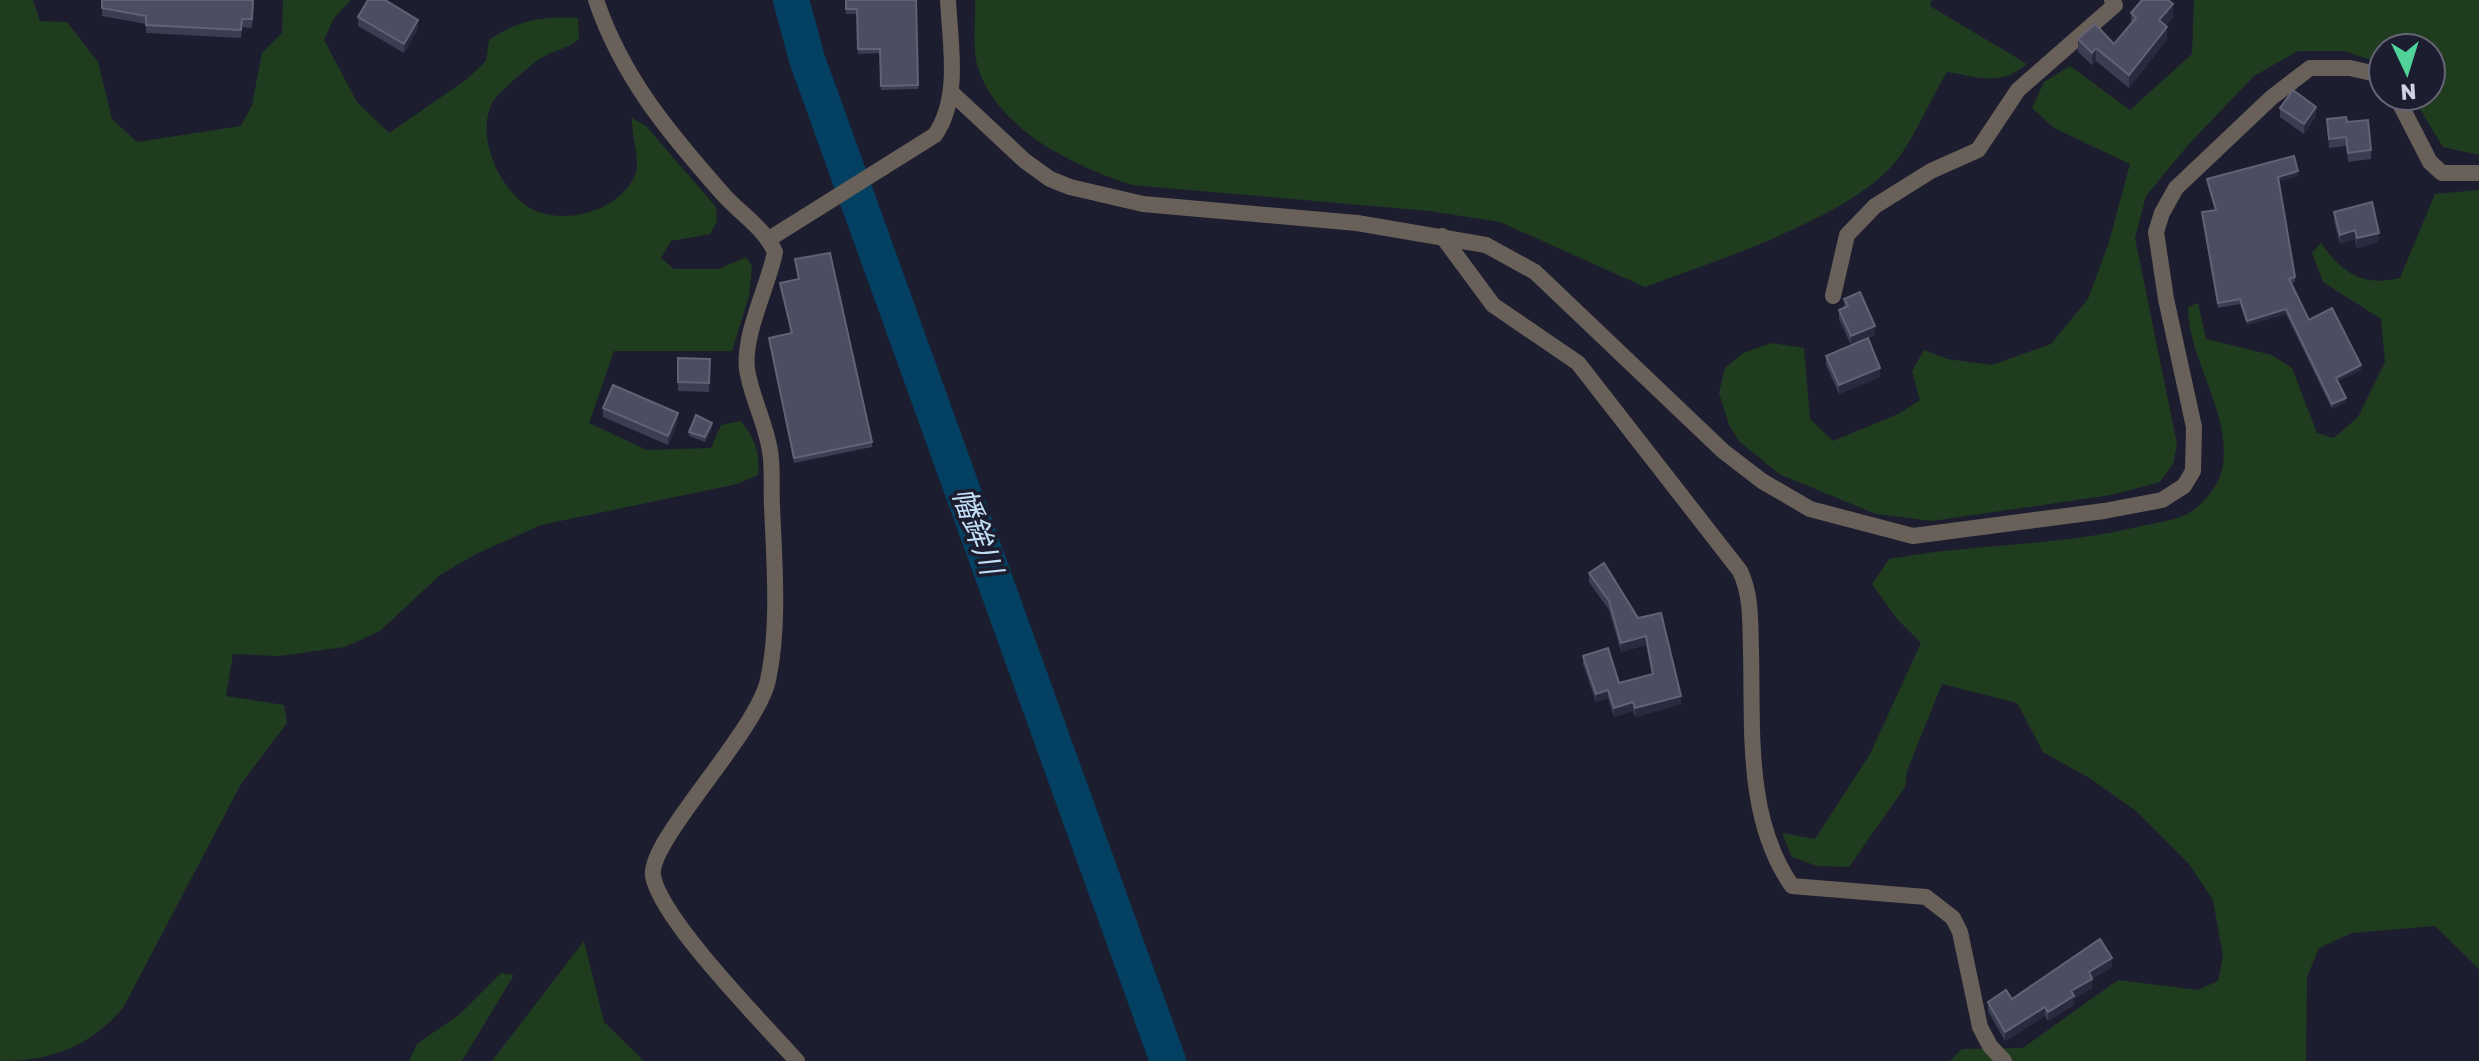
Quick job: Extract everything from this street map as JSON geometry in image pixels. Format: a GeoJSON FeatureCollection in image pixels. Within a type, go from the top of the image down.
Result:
{"type":"FeatureCollection","features":[{"type":"Feature","properties":{"kind":"street"},"geometry":{"type":"LineString","coordinates":[[596,0],[618,55],[637,91],[667,132],[728,201],[769,239],[775,252],[749,347],[747,369],[771,454],[773,614],[768,681],[751,722],[691,803],[659,853],[652,872],[659,894],[682,930],[797,1061]]}},
{"type":"Feature","properties":{"kind":"street"},"geometry":{"type":"LineString","coordinates":[[769,239],[881,172],[935,135],[944,123],[951,92],[948,0]]}},
{"type":"Feature","properties":{"kind":"street"},"geometry":{"type":"LineString","coordinates":[[1833,296],[1847,235],[1875,206],[1931,171],[1978,150],[2018,90],[2115,5],[2112,0]]}},
{"type":"Feature","properties":{"kind":"street"},"geometry":{"type":"LineString","coordinates":[[951,92],[1025,161],[1050,179],[1070,187],[1143,204],[1357,223],[1486,245],[1535,272],[1723,451],[1762,481],[1810,509],[1913,536],[2104,511],[2162,500],[2184,486],[2193,471],[2194,427],[2166,299],[2156,232],[2162,213],[2176,188],[2271,98],[2310,68],[2350,68],[2367,72]]}},
{"type":"Feature","properties":{"kind":"street"},"geometry":{"type":"LineString","coordinates":[[2404,112],[2430,162],[2442,173],[2479,173]]}},
{"type":"Feature","properties":{"kind":"street"},"geometry":{"type":"LineString","coordinates":[[1442,236],[1493,305],[1578,363],[1740,571],[1749,602],[1751,726],[1758,795],[1769,845],[1783,873],[1792,886],[1926,897],[1945,909],[1960,932],[1980,1027],[1990,1046],[2004,1061]]}},
{"type":"Feature","properties":{"kind":"green space"},"geometry":{"type":"Polygon","coordinates":[[[0,0],[33,0],[40,21],[67,22],[98,62],[112,119],[137,142],[241,126],[252,105],[262,53],[282,33],[283,0],[351,0],[334,18],[324,40],[357,102],[389,133],[466,80],[486,61],[489,40],[500,33],[531,21],[578,18],[579,39],[536,61],[492,103],[488,117],[489,147],[510,190],[532,209],[546,214],[577,215],[607,205],[629,185],[636,172],[632,118],[646,126],[716,207],[717,221],[710,234],[671,241],[661,258],[674,269],[719,269],[746,257],[752,266],[749,296],[732,351],[614,351],[589,423],[647,450],[711,448],[721,425],[741,421],[756,446],[758,475],[737,484],[541,525],[476,554],[440,575],[380,631],[345,647],[279,656],[233,654],[226,696],[284,705],[287,723],[241,784],[123,1008],[97,1033],[68,1049],[36,1058],[0,1061],[0,0]]]}},
{"type":"Feature","properties":{"kind":"green space"},"geometry":{"type":"Polygon","coordinates":[[[975,0],[1932,0],[1930,6],[2027,64],[1998,78],[1947,72],[1899,157],[1869,187],[1841,205],[1775,238],[1645,287],[1500,222],[1429,211],[1132,185],[1087,168],[1021,128],[988,90],[976,60],[975,0]]]}},
{"type":"Feature","properties":{"kind":"green space"},"geometry":{"type":"Polygon","coordinates":[[[2194,0],[2479,0],[2479,155],[2443,147],[2422,112],[2447,112],[2447,32],[2367,32],[2367,59],[2344,51],[2298,51],[2254,76],[2188,145],[2146,196],[2135,238],[2177,444],[2173,464],[2160,482],[2111,495],[1932,521],[1876,514],[1779,474],[1739,441],[1729,425],[1719,393],[1725,368],[1743,353],[1772,343],[1804,348],[1810,419],[1833,441],[1898,414],[1920,400],[1912,371],[1924,350],[1947,359],[1992,365],[2051,344],[2088,299],[2109,242],[2130,164],[2054,128],[2032,108],[2044,82],[2070,66],[2130,110],[2192,54],[2194,0]]]}},
{"type":"Feature","properties":{"kind":"green space"},"geometry":{"type":"Polygon","coordinates":[[[2479,190],[2479,969],[2435,926],[2352,933],[2319,948],[2307,977],[2306,1061],[1950,1061],[1962,1049],[2023,1048],[2118,980],[2198,990],[2218,981],[2223,956],[2213,900],[2189,864],[2136,811],[2091,779],[2043,752],[2017,703],[1942,684],[1907,771],[1905,787],[1849,867],[1817,866],[1792,857],[1782,833],[1815,839],[1870,754],[1921,643],[1897,619],[1872,584],[1889,559],[2110,533],[2173,519],[2196,508],[2218,481],[2224,444],[2221,424],[2190,328],[2188,307],[2198,303],[2206,339],[2272,355],[2292,368],[2317,433],[2334,438],[2358,417],[2385,362],[2381,319],[2323,282],[2312,253],[2321,243],[2345,270],[2354,275],[2375,281],[2400,278],[2435,194],[2479,190]]]}},
{"type":"Feature","properties":{"kind":"green space"},"geometry":{"type":"Polygon","coordinates":[[[584,941],[604,1022],[644,1061],[492,1061],[584,941]]]}},
{"type":"Feature","properties":{"kind":"green space"},"geometry":{"type":"Polygon","coordinates":[[[501,973],[514,975],[462,1061],[409,1061],[417,1044],[460,1014],[501,973]]]}},
{"type":"Feature","properties":{"kind":"building"},"geometry":{"type":"Polygon","coordinates":[[[102,0],[253,0],[252,19],[242,19],[241,30],[146,25],[146,16],[102,8],[102,0]]]}},
{"type":"Feature","properties":{"kind":"building"},"geometry":{"type":"Polygon","coordinates":[[[368,0],[385,0],[418,20],[404,44],[358,17],[368,0]]]}},
{"type":"Feature","properties":{"kind":"building"},"geometry":{"type":"Polygon","coordinates":[[[846,0],[916,0],[918,85],[881,86],[880,49],[858,49],[857,9],[846,9],[846,0]]]}},
{"type":"Feature","properties":{"kind":"building"},"geometry":{"type":"Polygon","coordinates":[[[2142,0],[2168,0],[2173,4],[2159,20],[2167,27],[2129,75],[2096,48],[2092,53],[2078,39],[2095,24],[2114,44],[2136,18],[2131,13],[2142,0]]]}},
{"type":"Feature","properties":{"kind":"building"},"geometry":{"type":"Polygon","coordinates":[[[2293,90],[2316,107],[2304,124],[2280,108],[2293,90]]]}},
{"type":"Feature","properties":{"kind":"building"},"geometry":{"type":"Polygon","coordinates":[[[2346,117],[2347,122],[2368,120],[2371,150],[2348,153],[2346,137],[2329,139],[2327,119],[2346,117]]]}},
{"type":"Feature","properties":{"kind":"building"},"geometry":{"type":"Polygon","coordinates":[[[2294,156],[2298,171],[2278,177],[2295,277],[2289,279],[2309,320],[2332,308],[2361,365],[2336,378],[2346,398],[2332,404],[2286,309],[2247,321],[2240,299],[2218,303],[2202,212],[2216,210],[2207,179],[2294,156]]]}},
{"type":"Feature","properties":{"kind":"building"},"geometry":{"type":"Polygon","coordinates":[[[2372,202],[2379,233],[2357,238],[2355,230],[2340,235],[2334,212],[2372,202]]]}},
{"type":"Feature","properties":{"kind":"building"},"geometry":{"type":"Polygon","coordinates":[[[830,253],[872,442],[794,458],[769,338],[792,333],[780,283],[799,279],[795,259],[830,253]]]}},
{"type":"Feature","properties":{"kind":"building"},"geometry":{"type":"Polygon","coordinates":[[[1860,292],[1875,326],[1851,336],[1839,310],[1848,306],[1844,299],[1860,292]]]}},
{"type":"Feature","properties":{"kind":"building"},"geometry":{"type":"Polygon","coordinates":[[[1868,338],[1880,368],[1839,385],[1826,356],[1868,338]]]}},
{"type":"Feature","properties":{"kind":"building"},"geometry":{"type":"Polygon","coordinates":[[[678,358],[710,359],[709,383],[678,382],[678,358]]]}},
{"type":"Feature","properties":{"kind":"building"},"geometry":{"type":"Polygon","coordinates":[[[613,385],[678,413],[668,436],[603,408],[613,385]]]}},
{"type":"Feature","properties":{"kind":"building"},"geometry":{"type":"Polygon","coordinates":[[[696,415],[712,423],[705,437],[689,432],[696,415]]]}},
{"type":"Feature","properties":{"kind":"building"},"geometry":{"type":"Polygon","coordinates":[[[1604,563],[1638,618],[1661,613],[1681,696],[1635,708],[1633,702],[1614,708],[1608,690],[1596,694],[1583,656],[1608,648],[1619,683],[1653,674],[1646,636],[1621,643],[1609,601],[1589,573],[1604,563]]]}},
{"type":"Feature","properties":{"kind":"building"},"geometry":{"type":"Polygon","coordinates":[[[2100,939],[2112,958],[2089,972],[2092,979],[2071,991],[2074,996],[2048,1012],[2045,1007],[2005,1032],[1988,1002],[2006,990],[2012,999],[2100,939]]]}},
{"type":"Feature","properties":{"kind":"waterway","name":"幡鉾川"},"geometry":{"type":"LineString","coordinates":[[791,0],[807,59],[1168,1061]]}}]}
